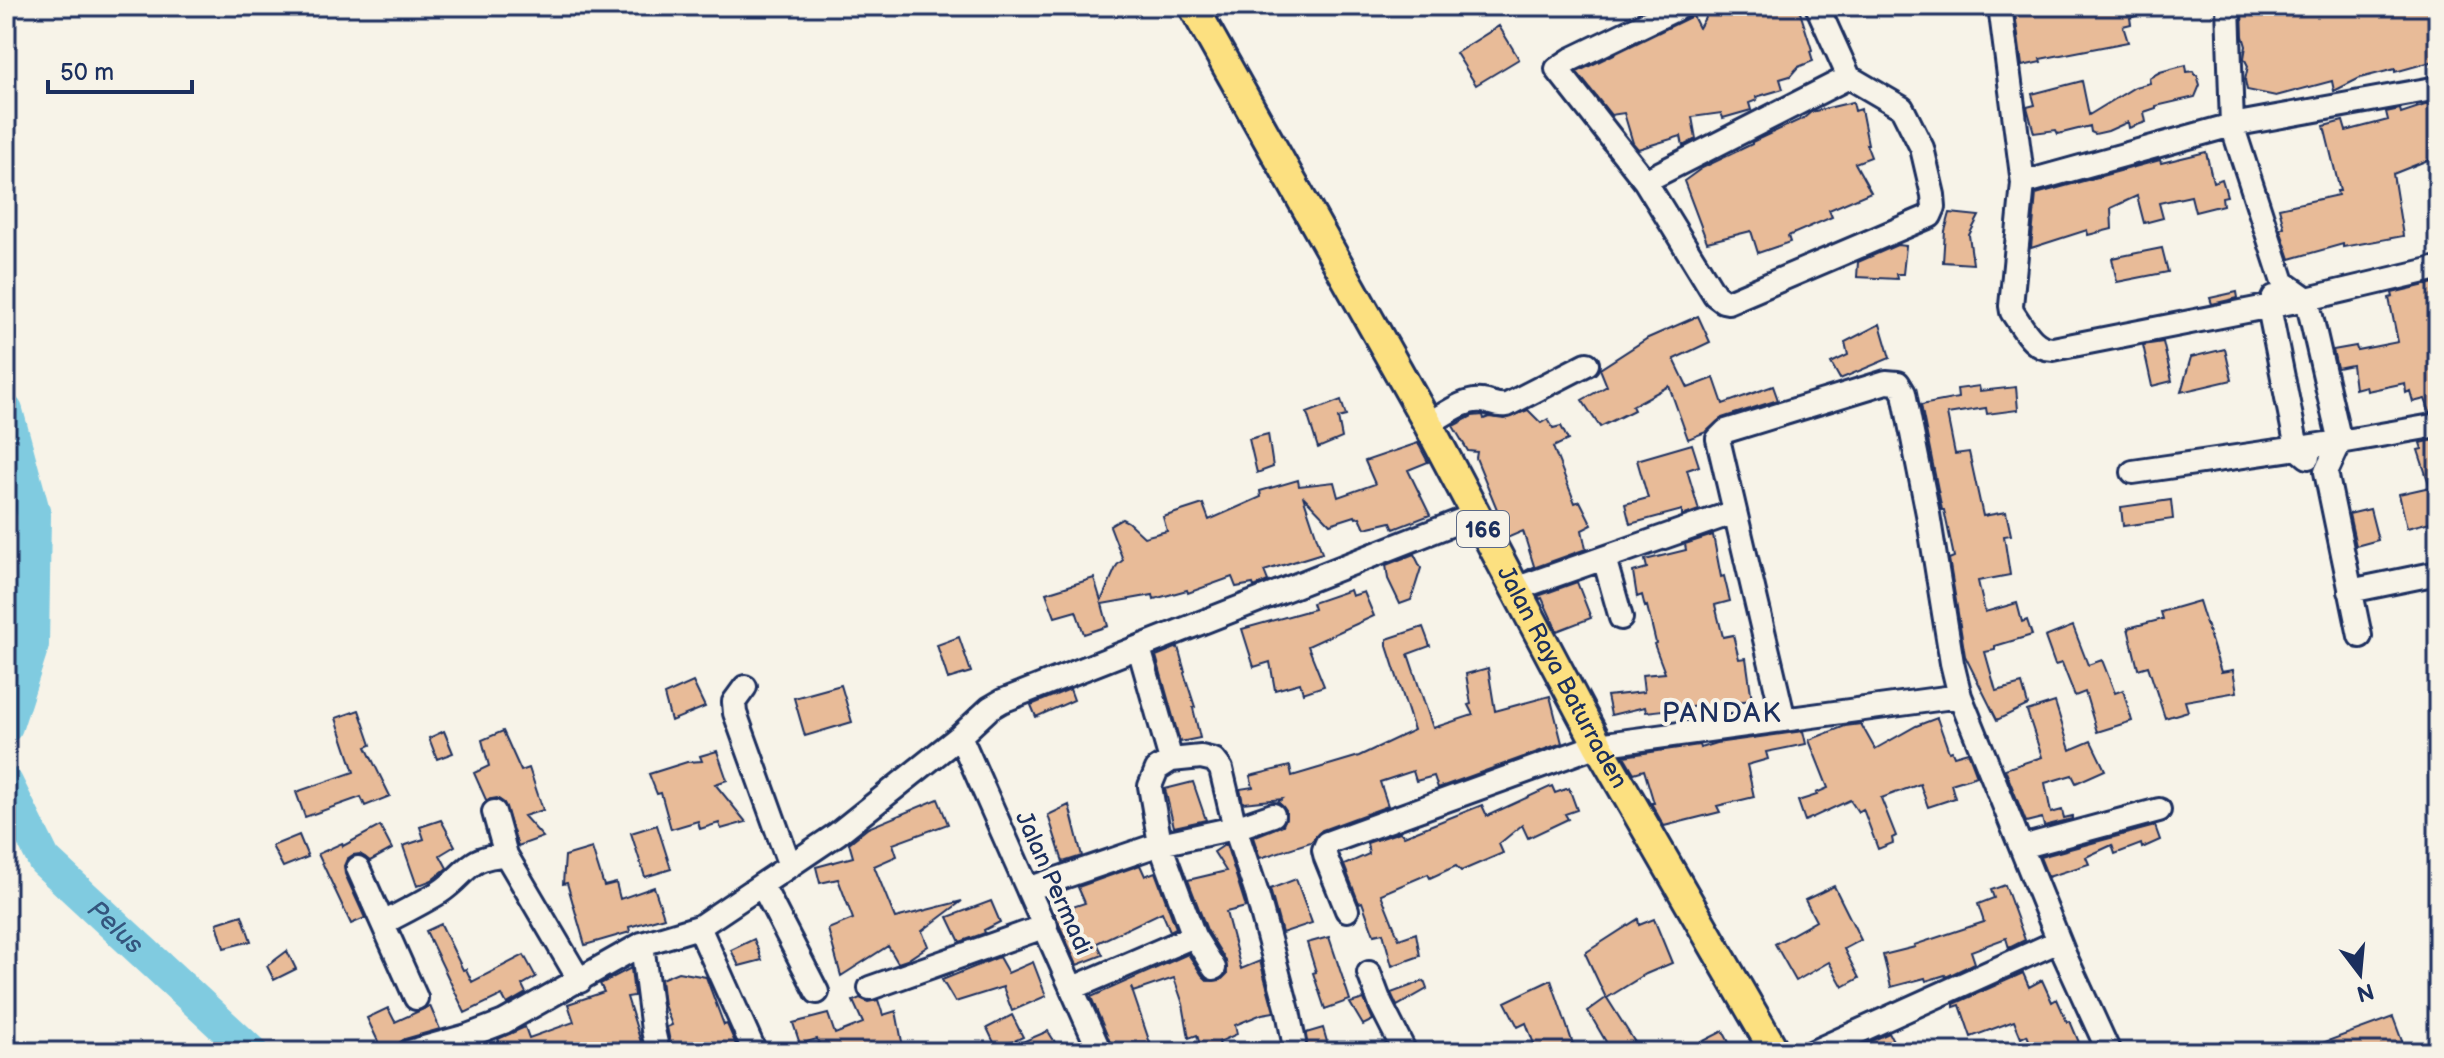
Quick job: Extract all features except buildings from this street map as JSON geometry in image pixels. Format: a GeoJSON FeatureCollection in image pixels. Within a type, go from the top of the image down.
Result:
{"type":"FeatureCollection","features":[{"type":"Feature","properties":{"kind":"main road","name":"Jalan Raya Baturraden"},"geometry":{"type":"LineString","coordinates":[[1193,6],[1428,424],[1598,745],[1775,1052]]}},
{"type":"Feature","properties":{"kind":"street"},"geometry":{"type":"LineString","coordinates":[[1682,6],[1583,53],[1557,69],[1645,181],[1715,295],[1723,301],[1736,299],[1930,216],[1934,207],[1922,148],[1902,108],[1849,77],[1817,6]]}},
{"type":"Feature","properties":{"kind":"street"},"geometry":{"type":"LineString","coordinates":[[2000,6],[2023,183],[2011,306],[2036,345],[2053,349],[2269,307],[2438,268]]}},
{"type":"Feature","properties":{"kind":"street"},"geometry":{"type":"LineString","coordinates":[[2228,6],[2232,125],[2283,282],[2307,299],[2340,442],[2326,472],[2360,636]]}},
{"type":"Feature","properties":{"kind":"street"},"geometry":{"type":"LineString","coordinates":[[1645,181],[1849,77]]}},
{"type":"Feature","properties":{"kind":"street"},"geometry":{"type":"LineString","coordinates":[[2023,183],[2232,125],[2438,88]]}},
{"type":"Feature","properties":{"kind":"street"},"geometry":{"type":"LineString","coordinates":[[2283,282],[2269,307],[2297,448],[2326,472]]}},
{"type":"Feature","properties":{"kind":"street"},"geometry":{"type":"LineString","coordinates":[[1428,424],[1475,401],[1507,405],[1587,364]]}},
{"type":"Feature","properties":{"kind":"street"},"geometry":{"type":"LineString","coordinates":[[1784,720],[1718,439],[1722,433],[1886,382],[1898,383],[1904,393],[1928,514],[1960,696],[2059,941],[2109,1052]]}},
{"type":"Feature","properties":{"kind":"street"},"geometry":{"type":"LineString","coordinates":[[2133,472],[2438,425]]}},
{"type":"Feature","properties":{"kind":"street"},"geometry":{"type":"LineString","coordinates":[[1515,589],[1735,512]]}},
{"type":"Feature","properties":{"kind":"street"},"geometry":{"type":"LineString","coordinates":[[409,1052],[504,1022],[642,944],[699,927],[837,834],[1002,701],[1475,515]]}},
{"type":"Feature","properties":{"kind":"street"},"geometry":{"type":"LineString","coordinates":[[1604,558],[1621,618]]}},
{"type":"Feature","properties":{"kind":"street"},"geometry":{"type":"LineString","coordinates":[[2350,591],[2438,573]]}},
{"type":"Feature","properties":{"kind":"street"},"geometry":{"type":"LineString","coordinates":[[1139,648],[1171,760]]}},
{"type":"Feature","properties":{"kind":"street"},"geometry":{"type":"LineString","coordinates":[[745,687],[734,702],[735,713],[790,866]]}},
{"type":"Feature","properties":{"kind":"street"},"geometry":{"type":"LineString","coordinates":[[1347,910],[1326,858],[1324,850],[1327,843],[1598,745],[1960,696]]}},
{"type":"Feature","properties":{"kind":"street","name":"Jalan Permadi"},"geometry":{"type":"LineString","coordinates":[[960,736],[1100,1052]]}},
{"type":"Feature","properties":{"kind":"street"},"geometry":{"type":"LineString","coordinates":[[1214,968],[1194,936],[1160,844],[1150,786],[1157,769],[1171,760],[1201,757],[1214,760],[1221,769],[1288,1011],[1294,1042],[1291,1052]]}},
{"type":"Feature","properties":{"kind":"street"},"geometry":{"type":"LineString","coordinates":[[2022,847],[2159,810]]}},
{"type":"Feature","properties":{"kind":"street"},"geometry":{"type":"LineString","coordinates":[[494,812],[506,855],[580,981]]}},
{"type":"Feature","properties":{"kind":"street"},"geometry":{"type":"LineString","coordinates":[[1028,889],[1160,844],[1235,828],[1273,815]]}},
{"type":"Feature","properties":{"kind":"street"},"geometry":{"type":"LineString","coordinates":[[383,923],[444,889],[476,861],[506,855]]}},
{"type":"Feature","properties":{"kind":"street"},"geometry":{"type":"LineString","coordinates":[[358,868],[416,998]]}},
{"type":"Feature","properties":{"kind":"street"},"geometry":{"type":"LineString","coordinates":[[762,885],[817,992]]}},
{"type":"Feature","properties":{"kind":"street"},"geometry":{"type":"LineString","coordinates":[[870,988],[1046,926]]}},
{"type":"Feature","properties":{"kind":"street"},"geometry":{"type":"LineString","coordinates":[[699,927],[755,1052]]}},
{"type":"Feature","properties":{"kind":"street"},"geometry":{"type":"LineString","coordinates":[[1073,988],[1194,936]]}},
{"type":"Feature","properties":{"kind":"street"},"geometry":{"type":"LineString","coordinates":[[1813,1052],[2059,941]]}},
{"type":"Feature","properties":{"kind":"street"},"geometry":{"type":"LineString","coordinates":[[642,944],[658,1052]]}},
{"type":"Feature","properties":{"kind":"street"},"geometry":{"type":"LineString","coordinates":[[1369,973],[1405,1052]]}},
{"type":"Feature","properties":{"kind":"waterway","name":"Pelus"},"geometry":{"type":"LineString","coordinates":[[6,411],[34,515],[32,645],[6,726]]}},
{"type":"Feature","properties":{"kind":"waterway","name":"Pelus"},"geometry":{"type":"LineString","coordinates":[[6,783],[44,860],[251,1052]]}},
{"type":"Feature","properties":{"kind":"district","name":"PANDAK"},"geometry":{"type":"Point","coordinates":[1722,712]}}]}
